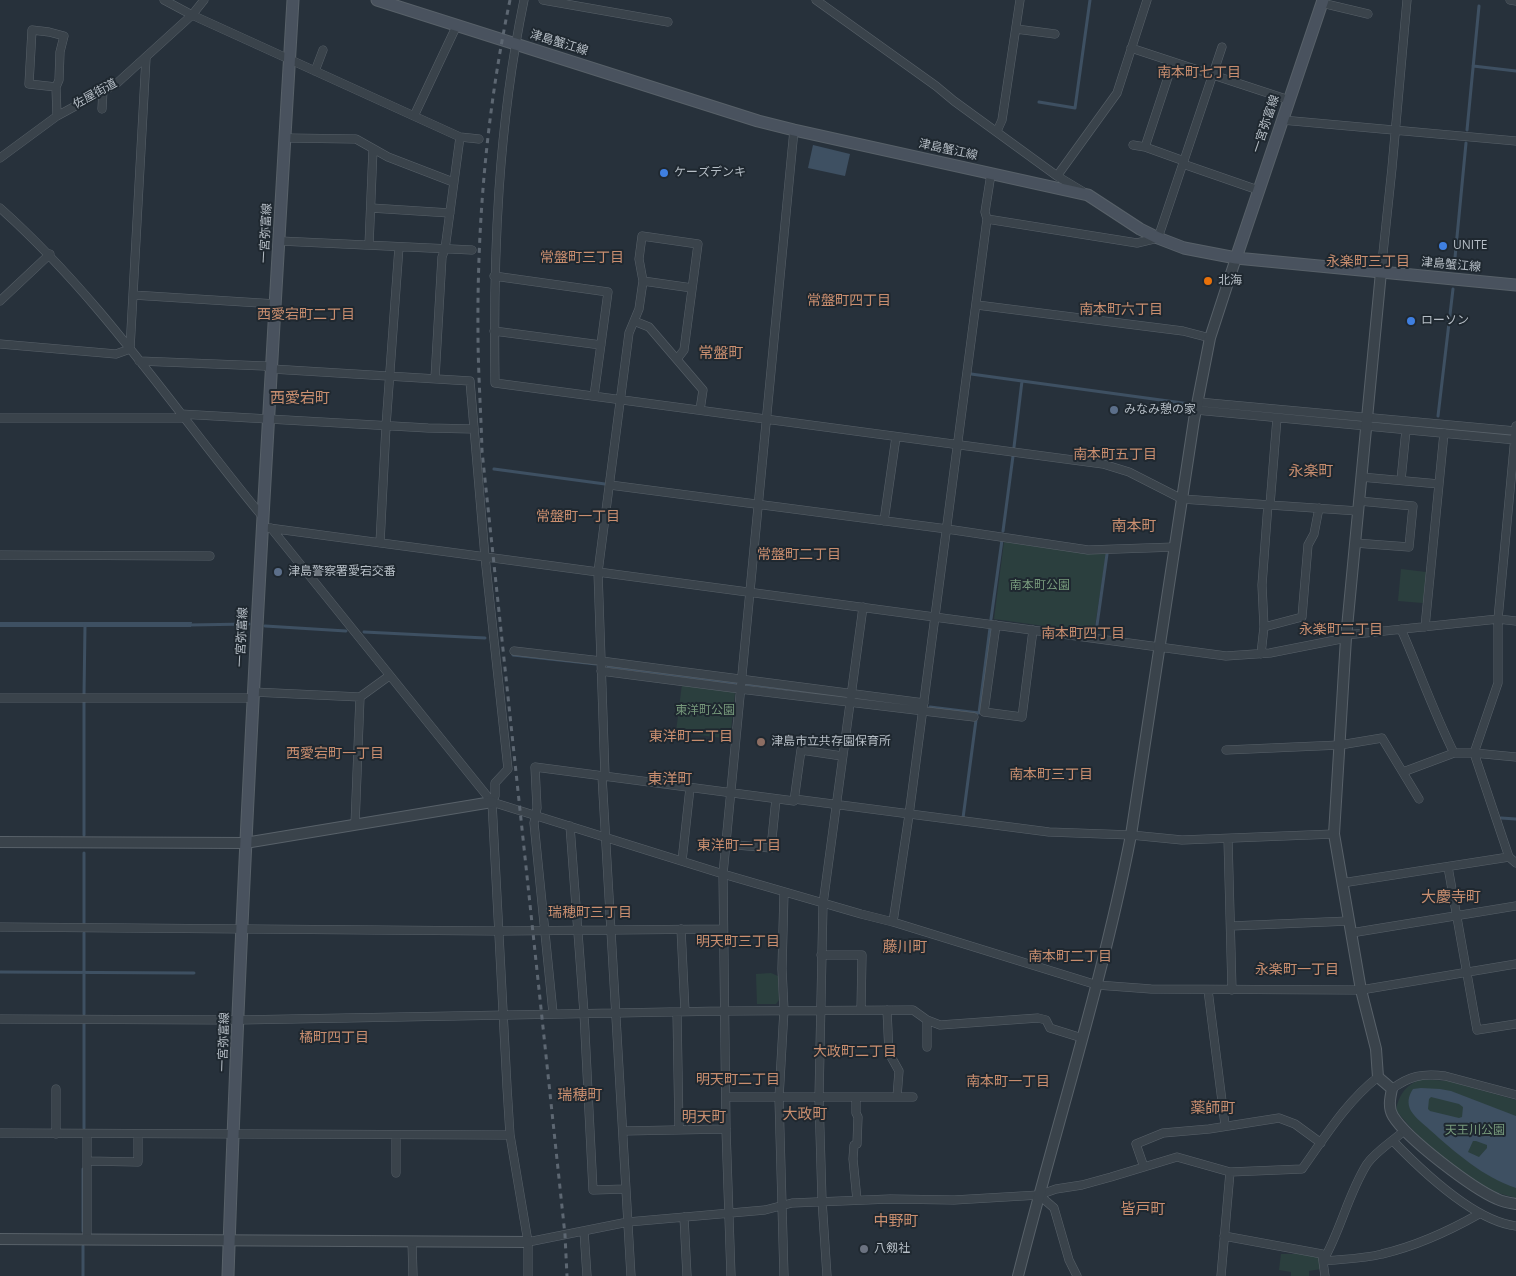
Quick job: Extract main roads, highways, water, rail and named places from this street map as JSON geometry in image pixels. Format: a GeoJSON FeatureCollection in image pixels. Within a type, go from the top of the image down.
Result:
{"type":"FeatureCollection","features":[{"type":"Feature","properties":{"kind":"main road","name":"一宮弥富線"},"geometry":{"type":"LineString","coordinates":[[228,1276],[245,843],[265,524],[293,0]]}},
{"type":"Feature","properties":{"kind":"main road","name":"津島蟹江線"},"geometry":{"type":"LineString","coordinates":[[377,0],[758,121],[1088,195],[1140,229],[1184,248],[1236,258],[1516,285]]}},
{"type":"Feature","properties":{"kind":"main road","name":"一宮弥富線"},"geometry":{"type":"LineString","coordinates":[[1236,258],[1322,2]]}},
{"type":"Feature","properties":{"kind":"water"},"geometry":{"type":"Polygon","coordinates":[[[813,145],[850,154],[845,176],[808,168],[813,145]]]}},
{"type":"Feature","properties":{"kind":"water"},"geometry":{"type":"Polygon","coordinates":[[[0,622],[192,622],[191,627],[0,627],[0,622]]]}},
{"type":"Feature","properties":{"kind":"water"},"geometry":{"type":"Polygon","coordinates":[[[1413,1089],[1451,1091],[1516,1116],[1516,1188],[1492,1178],[1470,1164],[1418,1119],[1409,1106],[1409,1097],[1413,1089]],[[1431,1097],[1428,1109],[1430,1111],[1459,1118],[1462,1117],[1463,1107],[1459,1104],[1431,1097]],[[1473,1141],[1468,1152],[1479,1157],[1487,1148],[1487,1145],[1473,1141]]]}},
{"type":"Feature","properties":{"kind":"waterway"},"geometry":{"type":"LineString","coordinates":[[1039,102],[1075,108],[1090,0]]}},
{"type":"Feature","properties":{"kind":"waterway"},"geometry":{"type":"LineString","coordinates":[[1467,130],[1479,6]]}},
{"type":"Feature","properties":{"kind":"waterway"},"geometry":{"type":"LineString","coordinates":[[1473,66],[1516,71]]}},
{"type":"Feature","properties":{"kind":"waterway"},"geometry":{"type":"LineString","coordinates":[[1454,268],[1466,143]]}},
{"type":"Feature","properties":{"kind":"waterway"},"geometry":{"type":"LineString","coordinates":[[1438,416],[1453,289]]}},
{"type":"Feature","properties":{"kind":"waterway"},"geometry":{"type":"LineString","coordinates":[[971,374],[1190,404]]}},
{"type":"Feature","properties":{"kind":"waterway"},"geometry":{"type":"LineString","coordinates":[[1014,447],[1022,381]]}},
{"type":"Feature","properties":{"kind":"waterway"},"geometry":{"type":"LineString","coordinates":[[1398,424],[1510,434]]}},
{"type":"Feature","properties":{"kind":"waterway"},"geometry":{"type":"LineString","coordinates":[[1003,531],[1013,456]]}},
{"type":"Feature","properties":{"kind":"waterway"},"geometry":{"type":"LineString","coordinates":[[494,469],[605,484]]}},
{"type":"Feature","properties":{"kind":"waterway"},"geometry":{"type":"LineString","coordinates":[[991,619],[1002,540]]}},
{"type":"Feature","properties":{"kind":"waterway"},"geometry":{"type":"LineString","coordinates":[[1096,632],[1107,554]]}},
{"type":"Feature","properties":{"kind":"waterway"},"geometry":{"type":"LineString","coordinates":[[189,625],[249,624]]}},
{"type":"Feature","properties":{"kind":"waterway"},"geometry":{"type":"LineString","coordinates":[[84,695],[85,625]]}},
{"type":"Feature","properties":{"kind":"waterway"},"geometry":{"type":"LineString","coordinates":[[265,626],[346,631]]}},
{"type":"Feature","properties":{"kind":"waterway"},"geometry":{"type":"LineString","coordinates":[[930,707],[979,713],[990,628]]}},
{"type":"Feature","properties":{"kind":"waterway"},"geometry":{"type":"LineString","coordinates":[[364,632],[485,638]]}},
{"type":"Feature","properties":{"kind":"waterway"},"geometry":{"type":"LineString","coordinates":[[513,655],[596,664]]}},
{"type":"Feature","properties":{"kind":"waterway"},"geometry":{"type":"LineString","coordinates":[[608,666],[736,683]]}},
{"type":"Feature","properties":{"kind":"waterway"},"geometry":{"type":"LineString","coordinates":[[747,684],[806,691]]}},
{"type":"Feature","properties":{"kind":"waterway"},"geometry":{"type":"LineString","coordinates":[[84,701],[84,835]]}},
{"type":"Feature","properties":{"kind":"waterway"},"geometry":{"type":"LineString","coordinates":[[963,818],[976,720]]}},
{"type":"Feature","properties":{"kind":"waterway"},"geometry":{"type":"LineString","coordinates":[[1501,818],[1516,819]]}},
{"type":"Feature","properties":{"kind":"waterway"},"geometry":{"type":"LineString","coordinates":[[84,853],[84,923]]}},
{"type":"Feature","properties":{"kind":"waterway"},"geometry":{"type":"LineString","coordinates":[[84,933],[84,1014]]}},
{"type":"Feature","properties":{"kind":"waterway"},"geometry":{"type":"LineString","coordinates":[[0,972],[194,973]]}},
{"type":"Feature","properties":{"kind":"waterway"},"geometry":{"type":"LineString","coordinates":[[84,1024],[84,1128]]}},
{"type":"Feature","properties":{"kind":"waterway"},"geometry":{"type":"LineString","coordinates":[[83,1169],[83,1231]]}},
{"type":"Feature","properties":{"kind":"waterway"},"geometry":{"type":"LineString","coordinates":[[83,1246],[83,1276]]}},
{"type":"Feature","properties":{"kind":"railway"},"geometry":{"type":"LineString","coordinates":[[510,0],[495,82],[485,166],[479,249],[478,362],[482,451],[565,1235],[567,1276]]}},
{"type":"Feature","properties":{"kind":"place","name":"ケーズデンキ"},"geometry":{"type":"Point","coordinates":[664,173]}},
{"type":"Feature","properties":{"kind":"place","name":"UNITE"},"geometry":{"type":"Point","coordinates":[1443,246]}},
{"type":"Feature","properties":{"kind":"place","name":"北海"},"geometry":{"type":"Point","coordinates":[1208,281]}},
{"type":"Feature","properties":{"kind":"place","name":"ローソン"},"geometry":{"type":"Point","coordinates":[1411,321]}},
{"type":"Feature","properties":{"kind":"place","name":"みなみ憩の家"},"geometry":{"type":"Point","coordinates":[1114,410]}},
{"type":"Feature","properties":{"kind":"place","name":"津島警察署愛宕交番"},"geometry":{"type":"Point","coordinates":[278,572]}},
{"type":"Feature","properties":{"kind":"place","name":"津島市立共存園保育所"},"geometry":{"type":"Point","coordinates":[761,742]}},
{"type":"Feature","properties":{"kind":"place","name":"八剱社"},"geometry":{"type":"Point","coordinates":[864,1249]}},
{"type":"Feature","properties":{"kind":"district","name":"南本町七丁目"},"geometry":{"type":"Point","coordinates":[1199,73]}},
{"type":"Feature","properties":{"kind":"district","name":"常盤町三丁目"},"geometry":{"type":"Point","coordinates":[582,258]}},
{"type":"Feature","properties":{"kind":"district","name":"永楽町三丁目"},"geometry":{"type":"Point","coordinates":[1368,262]}},
{"type":"Feature","properties":{"kind":"district","name":"常盤町四丁目"},"geometry":{"type":"Point","coordinates":[849,301]}},
{"type":"Feature","properties":{"kind":"district","name":"南本町六丁目"},"geometry":{"type":"Point","coordinates":[1121,310]}},
{"type":"Feature","properties":{"kind":"district","name":"西愛宕町二丁目"},"geometry":{"type":"Point","coordinates":[306,315]}},
{"type":"Feature","properties":{"kind":"district","name":"常盤町"},"geometry":{"type":"Point","coordinates":[721,354]}},
{"type":"Feature","properties":{"kind":"district","name":"西愛宕町"},"geometry":{"type":"Point","coordinates":[300,399]}},
{"type":"Feature","properties":{"kind":"district","name":"南本町五丁目"},"geometry":{"type":"Point","coordinates":[1115,455]}},
{"type":"Feature","properties":{"kind":"district","name":"永楽町"},"geometry":{"type":"Point","coordinates":[1311,472]}},
{"type":"Feature","properties":{"kind":"district","name":"常盤町一丁目"},"geometry":{"type":"Point","coordinates":[578,517]}},
{"type":"Feature","properties":{"kind":"district","name":"南本町"},"geometry":{"type":"Point","coordinates":[1134,527]}},
{"type":"Feature","properties":{"kind":"district","name":"常盤町二丁目"},"geometry":{"type":"Point","coordinates":[799,555]}},
{"type":"Feature","properties":{"kind":"district","name":"永楽町二丁目"},"geometry":{"type":"Point","coordinates":[1341,630]}},
{"type":"Feature","properties":{"kind":"district","name":"南本町四丁目"},"geometry":{"type":"Point","coordinates":[1083,634]}},
{"type":"Feature","properties":{"kind":"district","name":"東洋町二丁目"},"geometry":{"type":"Point","coordinates":[691,737]}},
{"type":"Feature","properties":{"kind":"district","name":"西愛宕町一丁目"},"geometry":{"type":"Point","coordinates":[335,754]}},
{"type":"Feature","properties":{"kind":"district","name":"南本町三丁目"},"geometry":{"type":"Point","coordinates":[1051,775]}},
{"type":"Feature","properties":{"kind":"district","name":"東洋町"},"geometry":{"type":"Point","coordinates":[670,780]}},
{"type":"Feature","properties":{"kind":"district","name":"東洋町一丁目"},"geometry":{"type":"Point","coordinates":[739,846]}},
{"type":"Feature","properties":{"kind":"district","name":"大慶寺町"},"geometry":{"type":"Point","coordinates":[1451,898]}},
{"type":"Feature","properties":{"kind":"district","name":"瑞穂町三丁目"},"geometry":{"type":"Point","coordinates":[590,913]}},
{"type":"Feature","properties":{"kind":"district","name":"明天町三丁目"},"geometry":{"type":"Point","coordinates":[738,942]}},
{"type":"Feature","properties":{"kind":"district","name":"藤川町"},"geometry":{"type":"Point","coordinates":[905,948]}},
{"type":"Feature","properties":{"kind":"district","name":"南本町二丁目"},"geometry":{"type":"Point","coordinates":[1070,957]}},
{"type":"Feature","properties":{"kind":"district","name":"永楽町一丁目"},"geometry":{"type":"Point","coordinates":[1297,970]}},
{"type":"Feature","properties":{"kind":"district","name":"橘町四丁目"},"geometry":{"type":"Point","coordinates":[334,1038]}},
{"type":"Feature","properties":{"kind":"district","name":"大政町二丁目"},"geometry":{"type":"Point","coordinates":[855,1052]}},
{"type":"Feature","properties":{"kind":"district","name":"明天町二丁目"},"geometry":{"type":"Point","coordinates":[738,1080]}},
{"type":"Feature","properties":{"kind":"district","name":"南本町一丁目"},"geometry":{"type":"Point","coordinates":[1008,1082]}},
{"type":"Feature","properties":{"kind":"district","name":"瑞穂町"},"geometry":{"type":"Point","coordinates":[580,1096]}},
{"type":"Feature","properties":{"kind":"district","name":"薬師町"},"geometry":{"type":"Point","coordinates":[1213,1109]}},
{"type":"Feature","properties":{"kind":"district","name":"大政町"},"geometry":{"type":"Point","coordinates":[805,1115]}},
{"type":"Feature","properties":{"kind":"district","name":"明天町"},"geometry":{"type":"Point","coordinates":[704,1118]}},
{"type":"Feature","properties":{"kind":"district","name":"皆戸町"},"geometry":{"type":"Point","coordinates":[1143,1210]}},
{"type":"Feature","properties":{"kind":"district","name":"中野町"},"geometry":{"type":"Point","coordinates":[896,1222]}},
{"type":"Feature","properties":{"kind":"park label","name":"南本町公園"},"geometry":{"type":"Point","coordinates":[1040,586]}},
{"type":"Feature","properties":{"kind":"park label","name":"東洋町公園"},"geometry":{"type":"Point","coordinates":[705,711]}},
{"type":"Feature","properties":{"kind":"park label","name":"天王川公園"},"geometry":{"type":"Point","coordinates":[1475,1131]}}]}
